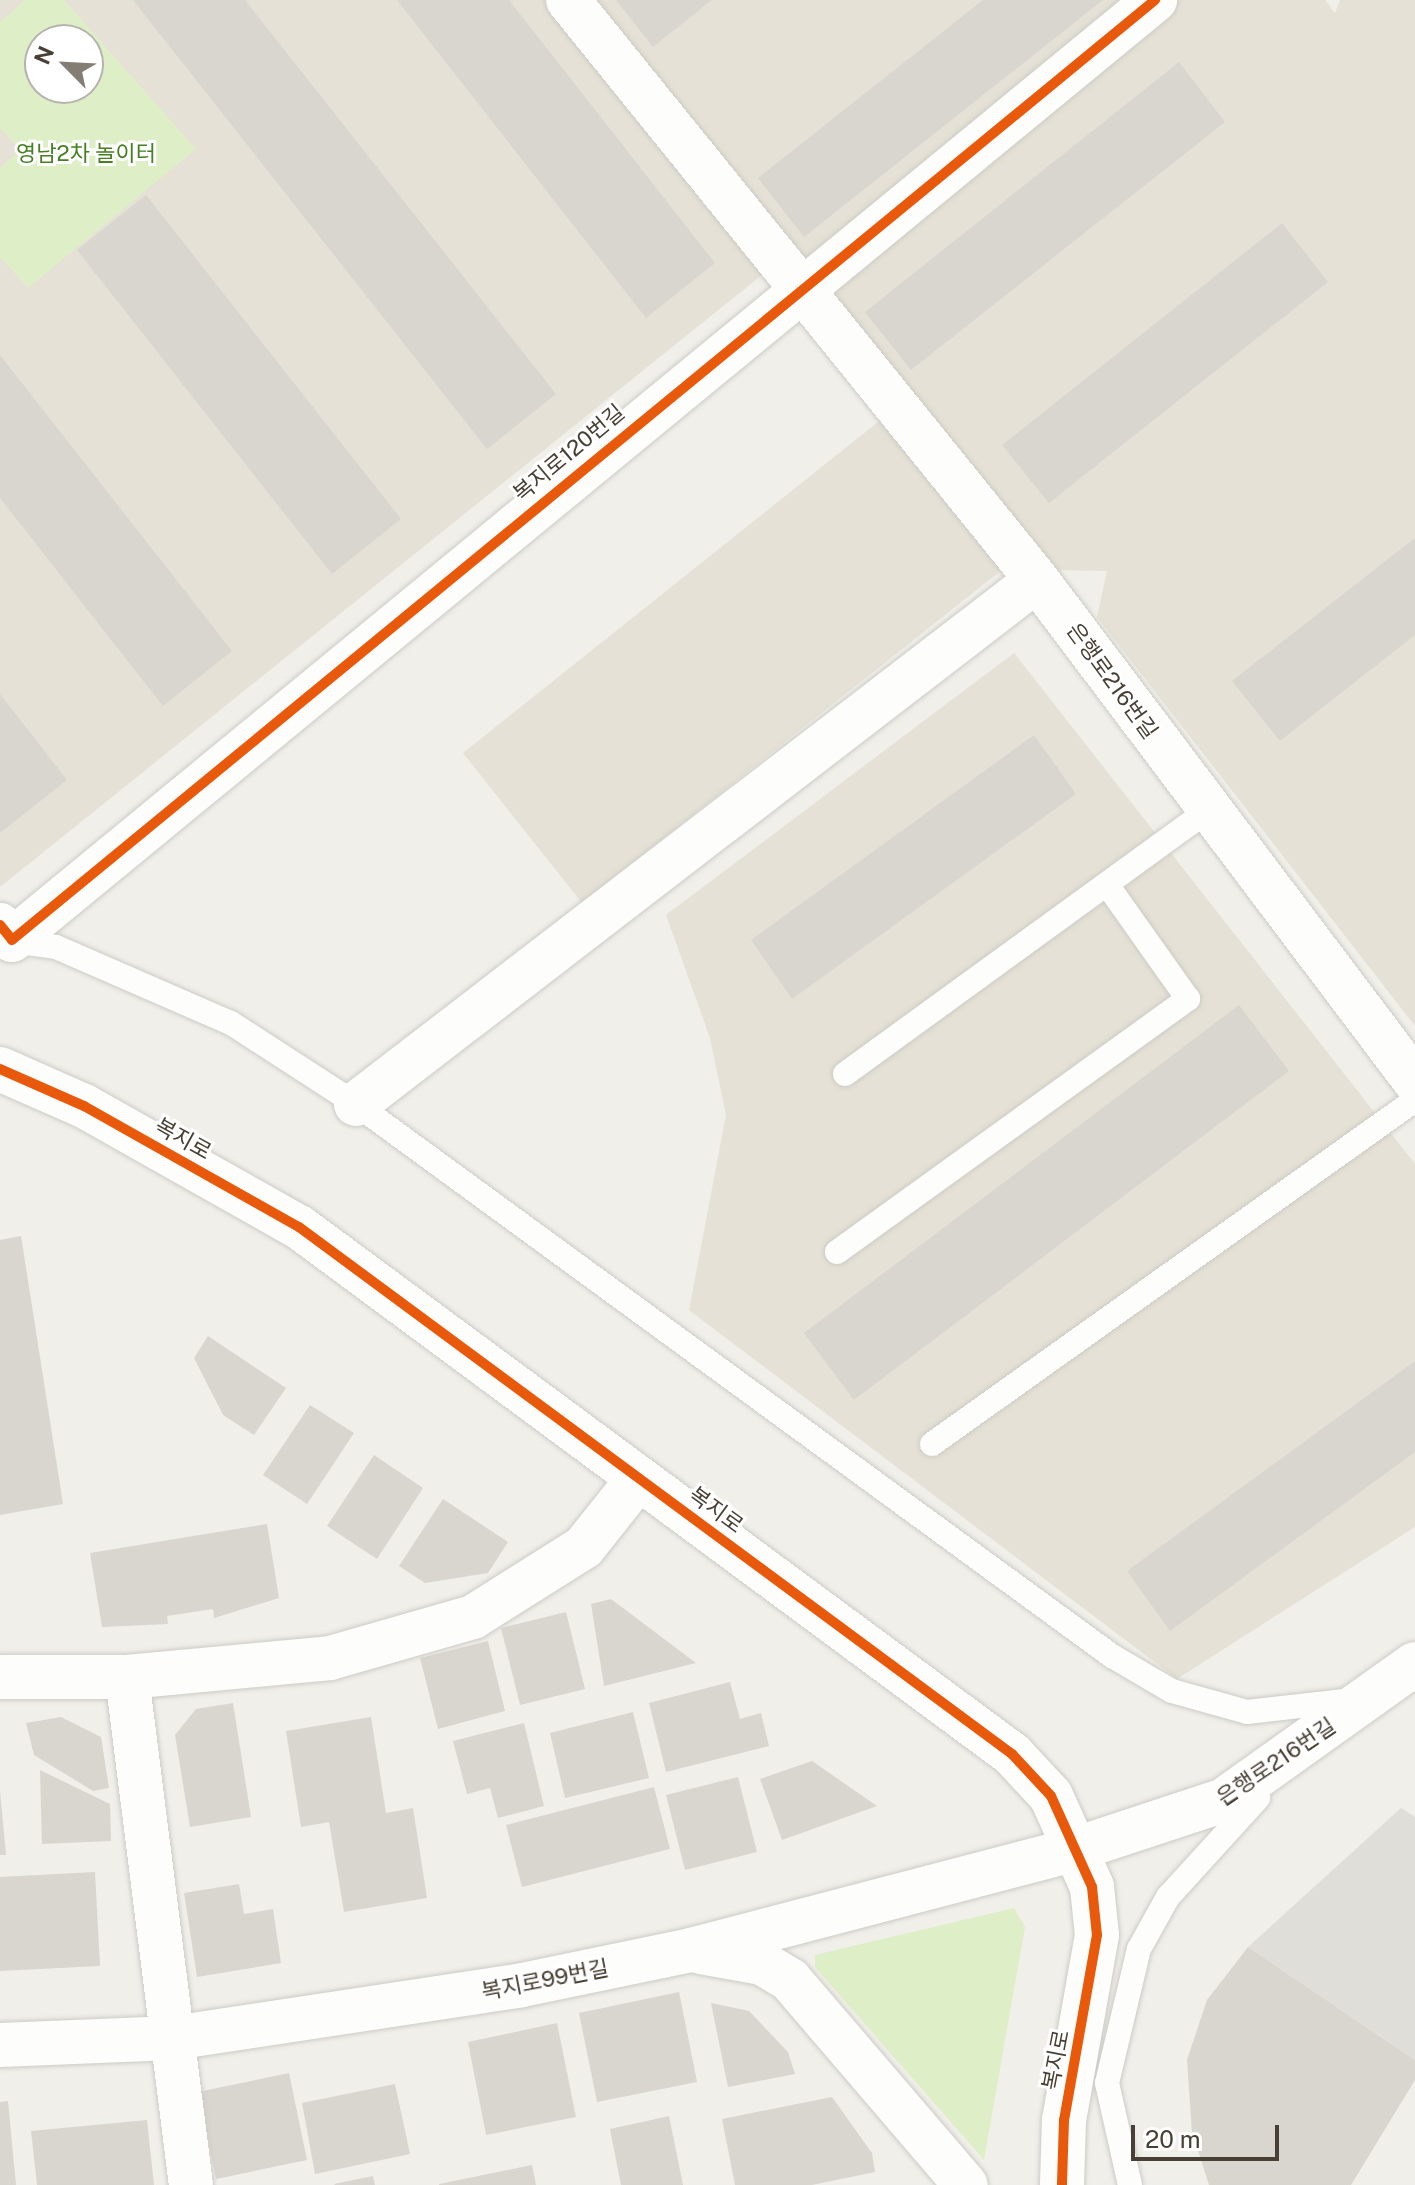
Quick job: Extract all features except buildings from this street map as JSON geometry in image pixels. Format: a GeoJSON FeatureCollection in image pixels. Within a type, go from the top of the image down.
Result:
{"type":"FeatureCollection","features":[{"type":"Feature","properties":{"kind":"street"},"geometry":{"type":"LineString","coordinates":[[568,0],[805,284]]}},
{"type":"Feature","properties":{"kind":"street","name":"복지로120번길"},"geometry":{"type":"LineString","coordinates":[[4,940],[1155,0]]}},
{"type":"Feature","properties":{"kind":"street","name":"은행로216번길"},"geometry":{"type":"LineString","coordinates":[[805,284],[1037,580],[1207,811],[1415,1081]]}},
{"type":"Feature","properties":{"kind":"street"},"geometry":{"type":"LineString","coordinates":[[356,1104],[1037,580]]}},
{"type":"Feature","properties":{"kind":"street","name":"복지로"},"geometry":{"type":"LineString","coordinates":[[0,1069],[84,1106],[299,1227],[638,1479],[959,1710],[1051,1796],[1079,1848],[1097,1935],[1064,2120],[1062,2185]]}},
{"type":"Feature","properties":{"kind":"street"},"geometry":{"type":"LineString","coordinates":[[0,1677],[127,1677],[330,1658],[473,1617],[584,1547],[638,1479]]}},
{"type":"Feature","properties":{"kind":"street","name":"은행로216번길"},"geometry":{"type":"LineString","coordinates":[[1079,1848],[1224,1800],[1415,1664]]}},
{"type":"Feature","properties":{"kind":"street"},"geometry":{"type":"LineString","coordinates":[[127,1677],[191,2185]]}},
{"type":"Feature","properties":{"kind":"street","name":"복지로99번길"},"geometry":{"type":"LineString","coordinates":[[0,2045],[173,2038],[355,2015],[691,1950],[1079,1848]]}},
{"type":"Feature","properties":{"kind":"street"},"geometry":{"type":"LineString","coordinates":[[691,1950],[762,1963],[790,1980],[966,2185]]}},
{"type":"Feature","properties":{"kind":"lane"},"geometry":{"type":"LineString","coordinates":[[845,1074],[1108,886],[1207,811]]}},
{"type":"Feature","properties":{"kind":"lane"},"geometry":{"type":"LineString","coordinates":[[837,1252],[1188,999],[1108,886]]}},
{"type":"Feature","properties":{"kind":"lane"},"geometry":{"type":"LineString","coordinates":[[4,940],[56,947],[231,1023],[356,1104],[1112,1656],[1172,1691],[1247,1712],[1371,1698]]}},
{"type":"Feature","properties":{"kind":"lane"},"geometry":{"type":"LineString","coordinates":[[932,1444],[1415,1100]]}},
{"type":"Feature","properties":{"kind":"lane"},"geometry":{"type":"LineString","coordinates":[[1130,2185],[1107,2083],[1139,1949],[1168,1897],[1241,1813],[1371,1698]]}},
{"type":"Feature","properties":{"kind":"shaded area"},"geometry":{"type":"Polygon","coordinates":[[[0,0],[1325,0],[1335,13],[1340,0],[1415,0],[1415,1026],[1097,617],[1107,571],[1003,569],[582,903],[463,753],[883,418],[798,246],[0,887],[0,0]]]}},
{"type":"Feature","properties":{"kind":"shaded area"},"geometry":{"type":"Polygon","coordinates":[[[1014,653],[1415,1164],[1415,1527],[1177,1679],[689,1310],[726,1115],[710,1038],[666,915],[1014,653]]]}},
{"type":"Feature","properties":{"kind":"shaded area"},"geometry":{"type":"Polygon","coordinates":[[[1401,1808],[1415,1817],[1415,2060],[1248,1947],[1401,1808]]]}},
{"type":"Feature","properties":{"kind":"green space","name":"영남2차 놀이터"},"geometry":{"type":"Polygon","coordinates":[[[25,0],[64,0],[85,24],[24,24],[24,104],[104,104],[104,45],[196,149],[28,288],[0,257],[0,168],[20,150],[0,128],[0,22],[25,0]]]}},
{"type":"Feature","properties":{"kind":"green space"},"geometry":{"type":"Polygon","coordinates":[[[1014,1908],[1025,1927],[984,2160],[815,1967],[815,1955],[1014,1908]]]}},
{"type":"Feature","properties":{"kind":"cycle path"},"geometry":{"type":"LineString","coordinates":[[0,925],[12,940],[1155,0]]}},
{"type":"Feature","properties":{"kind":"cycle path"},"geometry":{"type":"LineString","coordinates":[[0,1069],[84,1106],[299,1227],[1012,1754],[1051,1796],[1092,1887],[1097,1935],[1064,2120],[1062,2185]]}}]}
